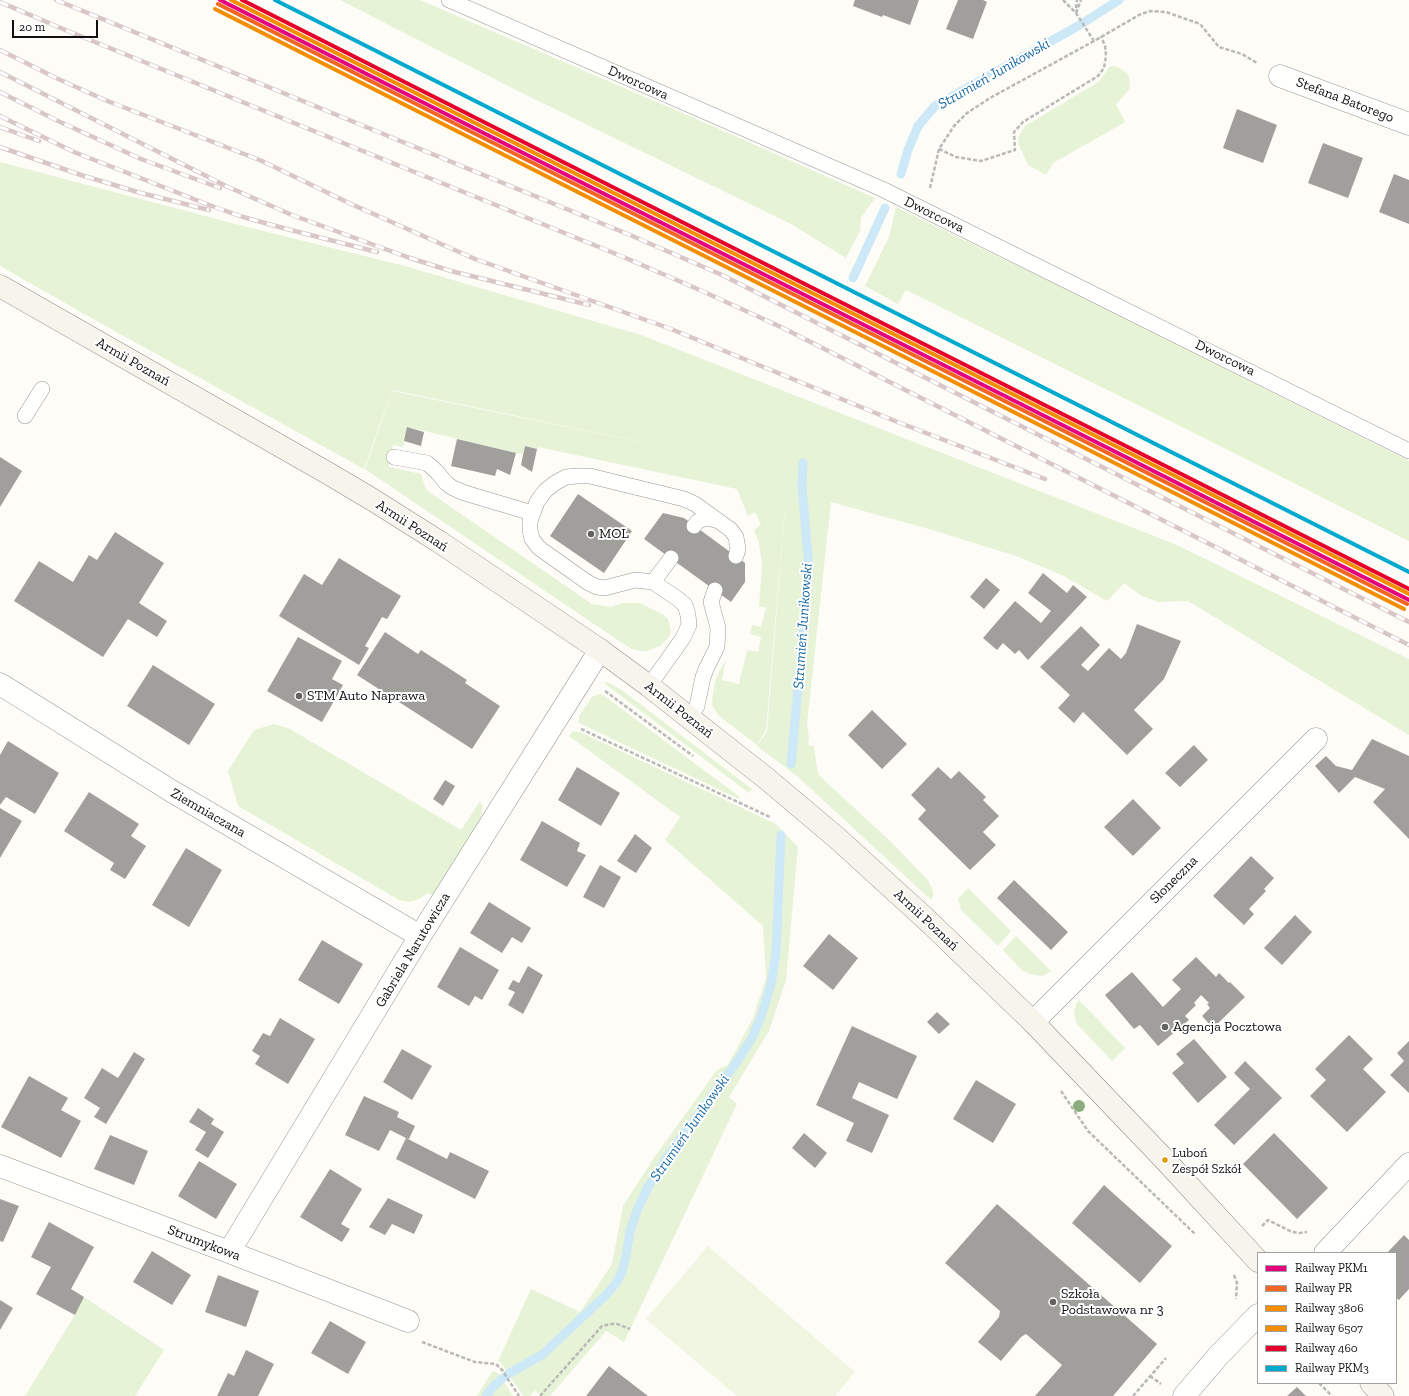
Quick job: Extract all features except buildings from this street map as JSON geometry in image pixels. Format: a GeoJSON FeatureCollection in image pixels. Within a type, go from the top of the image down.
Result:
{"type":"FeatureCollection","features":[{"type":"Feature","properties":{"kind":"main road","name":"Armii Poznań"},"geometry":{"type":"LineString","coordinates":[[0,286],[331,475],[438,541],[600,650],[649,686],[767,780],[836,838],[927,920],[1033,1022],[1160,1155],[1257,1260]]}},
{"type":"Feature","properties":{"kind":"main road"},"geometry":{"type":"LineString","coordinates":[[1372,1384],[1383,1396]]}},
{"type":"Feature","properties":{"kind":"street","name":"Stefana Batorego"},"geometry":{"type":"LineString","coordinates":[[1280,76],[1409,124]]}},
{"type":"Feature","properties":{"kind":"street","name":"Gabriela Narutowicza"},"geometry":{"type":"LineString","coordinates":[[229,1252],[420,936],[600,650]]}},
{"type":"Feature","properties":{"kind":"street","name":"Ziemniaczana"},"geometry":{"type":"LineString","coordinates":[[0,684],[172,792],[420,936]]}},
{"type":"Feature","properties":{"kind":"street","name":"Słoneczna"},"geometry":{"type":"LineString","coordinates":[[1033,1022],[1316,739]]}},
{"type":"Feature","properties":{"kind":"street"},"geometry":{"type":"LineString","coordinates":[[1326,1252],[1409,1164]]}},
{"type":"Feature","properties":{"kind":"street","name":"Strumykowa"},"geometry":{"type":"LineString","coordinates":[[0,1166],[408,1321]]}},
{"type":"Feature","properties":{"kind":"street"},"geometry":{"type":"LineString","coordinates":[[1184,1396],[1219,1355],[1257,1316]]}},
{"type":"Feature","properties":{"kind":"lane","name":"Dworcowa"},"geometry":{"type":"LineString","coordinates":[[450,0],[882,189],[1409,451]]}},
{"type":"Feature","properties":{"kind":"lane"},"geometry":{"type":"LineString","coordinates":[[25,416],[42,389]]}},
{"type":"Feature","properties":{"kind":"lane"},"geometry":{"type":"LineString","coordinates":[[394,457],[427,463],[446,483],[453,488],[532,513]]}},
{"type":"Feature","properties":{"kind":"lane"},"geometry":{"type":"LineString","coordinates":[[649,686],[683,638],[689,626],[685,605],[653,582],[635,580],[605,588],[596,587],[538,548],[532,539],[530,530],[532,513],[537,502],[545,491],[555,483],[566,477],[584,476],[590,476],[684,499],[695,504],[731,530],[736,536],[738,550],[736,556]]}},
{"type":"Feature","properties":{"kind":"lane"},"geometry":{"type":"LineString","coordinates":[[694,526],[698,521],[704,519],[719,521]]}},
{"type":"Feature","properties":{"kind":"lane"},"geometry":{"type":"LineString","coordinates":[[653,582],[671,558]]}},
{"type":"Feature","properties":{"kind":"lane"},"geometry":{"type":"LineString","coordinates":[[690,718],[697,706],[705,672],[717,647],[718,628],[711,602],[714,590]]}},
{"type":"Feature","properties":{"kind":"path"},"geometry":{"type":"LineString","coordinates":[[1063,0],[1076,13],[1094,41]]}},
{"type":"Feature","properties":{"kind":"path"},"geometry":{"type":"LineString","coordinates":[[1076,13],[1077,0]]}},
{"type":"Feature","properties":{"kind":"path"},"geometry":{"type":"LineString","coordinates":[[1076,13],[1082,0]]}},
{"type":"Feature","properties":{"kind":"path"},"geometry":{"type":"LineString","coordinates":[[925,210],[939,149],[954,126],[968,113],[990,98],[1139,15],[1150,11],[1166,12],[1200,24],[1219,47],[1242,54],[1280,76]]}},
{"type":"Feature","properties":{"kind":"path"},"geometry":{"type":"LineString","coordinates":[[939,149],[956,157],[981,161],[1015,150],[1014,132],[1022,122],[1098,76],[1104,68],[1106,56],[1105,46],[1101,36]]}},
{"type":"Feature","properties":{"kind":"path"},"geometry":{"type":"LineString","coordinates":[[604,689],[693,757]]}},
{"type":"Feature","properties":{"kind":"path"},"geometry":{"type":"LineString","coordinates":[[577,727],[773,818],[762,808]]}},
{"type":"Feature","properties":{"kind":"path"},"geometry":{"type":"LineString","coordinates":[[1058,1088],[1088,1131],[1197,1236]]}},
{"type":"Feature","properties":{"kind":"path"},"geometry":{"type":"LineString","coordinates":[[1262,1226],[1268,1220],[1292,1232],[1308,1232]]}},
{"type":"Feature","properties":{"kind":"path"},"geometry":{"type":"LineString","coordinates":[[1231,1271],[1237,1283],[1236,1301]]}},
{"type":"Feature","properties":{"kind":"path"},"geometry":{"type":"LineString","coordinates":[[408,1321],[403,1334],[475,1362],[496,1364],[502,1370],[519,1396]]}},
{"type":"Feature","properties":{"kind":"path"},"geometry":{"type":"LineString","coordinates":[[540,1396],[602,1326],[617,1324],[630,1329]]}},
{"type":"Feature","properties":{"kind":"path"},"geometry":{"type":"LineString","coordinates":[[1133,1396],[1166,1358]]}},
{"type":"Feature","properties":{"kind":"path"},"geometry":{"type":"LineString","coordinates":[[1150,1376],[1162,1385]]}},
{"type":"Feature","properties":{"kind":"path"},"geometry":{"type":"LineString","coordinates":[[1320,1384],[1332,1396]]}},
{"type":"Feature","properties":{"kind":"green space"},"geometry":{"type":"Polygon","coordinates":[[[340,0],[420,0],[875,198],[861,218],[860,231],[846,258],[791,224],[524,94],[340,0]]]}},
{"type":"Feature","properties":{"kind":"green space"},"geometry":{"type":"Polygon","coordinates":[[[1115,66],[1128,74],[1130,82],[1129,90],[1116,104],[1125,122],[1053,163],[1046,175],[1028,165],[1018,143],[1019,136],[1025,126],[1100,81],[1109,67],[1115,66]]]}},
{"type":"Feature","properties":{"kind":"green space"},"geometry":{"type":"Polygon","coordinates":[[[0,162],[251,228],[405,266],[641,335],[1177,545],[1409,659],[1409,735],[1188,601],[1158,602],[1140,595],[1124,583],[1107,601],[1064,576],[1016,556],[929,529],[831,502],[807,724],[809,738],[808,745],[814,746],[819,775],[889,840],[928,880],[933,891],[931,900],[797,776],[757,746],[767,731],[788,472],[766,730],[757,745],[719,716],[713,707],[712,701],[715,681],[726,660],[722,680],[739,684],[747,650],[758,652],[761,637],[750,634],[752,625],[761,627],[766,608],[759,606],[762,565],[759,543],[754,530],[761,525],[755,512],[748,516],[737,489],[538,447],[537,449],[525,446],[523,454],[516,453],[408,427],[403,447],[393,445],[389,467],[421,474],[425,487],[429,492],[592,604],[611,607],[622,603],[640,603],[664,615],[668,619],[671,631],[669,637],[660,646],[646,651],[640,651],[632,649],[622,643],[365,469],[392,391],[719,458],[392,390],[364,469],[0,266],[0,162]]]}},
{"type":"Feature","properties":{"kind":"green space"},"geometry":{"type":"Polygon","coordinates":[[[896,207],[1053,283],[1409,461],[1409,541],[906,290],[898,304],[865,286],[889,237],[896,207]]]}},
{"type":"Feature","properties":{"kind":"green space"},"geometry":{"type":"Polygon","coordinates":[[[608,682],[623,691],[752,789],[749,793],[604,683],[608,682]]]}},
{"type":"Feature","properties":{"kind":"green space"},"geometry":{"type":"Polygon","coordinates":[[[599,694],[603,695],[740,797],[739,799],[579,723],[579,716],[592,697],[599,694]]]}},
{"type":"Feature","properties":{"kind":"green space"},"geometry":{"type":"Polygon","coordinates":[[[274,724],[290,729],[461,830],[480,801],[483,806],[481,818],[433,895],[428,893],[419,899],[409,902],[399,900],[238,806],[228,771],[254,730],[274,724]]]}},
{"type":"Feature","properties":{"kind":"green space"},"geometry":{"type":"Polygon","coordinates":[[[573,731],[580,732],[776,824],[798,847],[786,980],[769,1031],[729,1097],[737,1104],[624,1342],[606,1331],[550,1396],[541,1396],[535,1390],[530,1396],[523,1396],[501,1363],[498,1361],[531,1289],[580,1312],[612,1264],[623,1206],[656,1155],[717,1070],[728,1065],[753,1018],[766,978],[763,926],[665,840],[680,817],[569,736],[573,731]]]}},
{"type":"Feature","properties":{"kind":"green space"},"geometry":{"type":"Polygon","coordinates":[[[968,888],[1011,931],[998,946],[961,910],[958,899],[968,888]]]}},
{"type":"Feature","properties":{"kind":"green space"},"geometry":{"type":"Polygon","coordinates":[[[1016,936],[1051,971],[1040,976],[1030,974],[1022,970],[1003,950],[1016,936]]]}},
{"type":"Feature","properties":{"kind":"green space"},"geometry":{"type":"Polygon","coordinates":[[[1079,1000],[1125,1048],[1112,1061],[1077,1024],[1074,1013],[1076,1004],[1079,1000]]]}},
{"type":"Feature","properties":{"kind":"green space"},"geometry":{"type":"Polygon","coordinates":[[[708,1246],[855,1372],[835,1396],[737,1396],[646,1319],[708,1246]]]}},
{"type":"Feature","properties":{"kind":"green space"},"geometry":{"type":"Polygon","coordinates":[[[84,1297],[164,1350],[135,1396],[25,1396],[75,1315],[84,1297]]]}},
{"type":"Feature","properties":{"kind":"green space"},"geometry":{"type":"Polygon","coordinates":[[[493,1371],[498,1373],[513,1396],[477,1396],[493,1371]]]}},
{"type":"Feature","properties":{"kind":"waterway","name":"Strumień Junikowski"},"geometry":{"type":"LineString","coordinates":[[901,174],[908,150],[918,126],[935,106],[1078,26],[1119,0]]}},
{"type":"Feature","properties":{"kind":"waterway","name":"Strumień Junikowski"},"geometry":{"type":"LineString","coordinates":[[853,278],[885,208]]}},
{"type":"Feature","properties":{"kind":"waterway","name":"Strumień Junikowski"},"geometry":{"type":"LineString","coordinates":[[791,764],[809,569],[802,486],[803,463]]}},
{"type":"Feature","properties":{"kind":"waterway","name":"Strumień Junikowski"},"geometry":{"type":"LineString","coordinates":[[508,1374],[542,1355],[607,1294],[616,1283],[622,1272],[630,1231],[638,1208],[648,1187],[667,1157],[736,1063],[752,1038],[762,1014],[771,984],[776,954],[781,835]]}},
{"type":"Feature","properties":{"kind":"waterway","name":"Strumień Junikowski"},"geometry":{"type":"LineString","coordinates":[[486,1396],[503,1378]]}},
{"type":"Feature","properties":{"kind":"railway"},"geometry":{"type":"LineString","coordinates":[[56,0],[630,235],[722,275],[1409,622]]}},
{"type":"Feature","properties":{"kind":"railway"},"geometry":{"type":"LineString","coordinates":[[0,2],[621,256],[781,327],[1409,645]]}},
{"type":"Feature","properties":{"kind":"railway"},"geometry":{"type":"LineString","coordinates":[[0,50],[56,78],[105,100],[262,161],[351,204],[475,259],[671,329],[895,421],[1045,479]]}},
{"type":"Feature","properties":{"kind":"railway"},"geometry":{"type":"LineString","coordinates":[[0,72],[226,186],[292,215],[407,257],[451,271],[589,305]]}},
{"type":"Feature","properties":{"kind":"railway"},"geometry":{"type":"LineString","coordinates":[[0,92],[58,121],[141,159],[220,188]]}},
{"type":"Feature","properties":{"kind":"railway"},"geometry":{"type":"LineString","coordinates":[[0,116],[74,152],[209,205],[243,217],[377,252]]}},
{"type":"Feature","properties":{"kind":"railway"},"geometry":{"type":"LineString","coordinates":[[0,127],[39,141]]}},
{"type":"Feature","properties":{"kind":"railway"},"geometry":{"type":"LineString","coordinates":[[0,147],[81,175],[141,193],[209,210]]}},
{"type":"Feature","properties":{"kind":"rail line","name":"PKM1"},"geometry":{"type":"LineString","coordinates":[[220,0],[1409,600]]}},
{"type":"Feature","properties":{"kind":"rail line","name":"3806"},"geometry":{"type":"LineString","coordinates":[[231,0],[1409,594]]}},
{"type":"Feature","properties":{"kind":"rail line","name":"460"},"geometry":{"type":"LineString","coordinates":[[242,0],[1409,589]]}},
{"type":"Feature","properties":{"kind":"rail line","name":"PKM3"},"geometry":{"type":"LineString","coordinates":[[275,0],[1409,572]]}},
{"type":"Feature","properties":{"kind":"rail line","name":"PR"},"geometry":{"type":"LineString","coordinates":[[218,4],[1407,604]]}},
{"type":"Feature","properties":{"kind":"rail line","name":"6507"},"geometry":{"type":"LineString","coordinates":[[215,9],[1404,609]]}},
{"type":"Feature","properties":{"kind":"place","name":"MOL"},"geometry":{"type":"Point","coordinates":[591,534]}},
{"type":"Feature","properties":{"kind":"place","name":"STM Auto Naprawa"},"geometry":{"type":"Point","coordinates":[299,696]}},
{"type":"Feature","properties":{"kind":"place","name":"Agencja Pocztowa"},"geometry":{"type":"Point","coordinates":[1165,1027]}},
{"type":"Feature","properties":{"kind":"place","name":"Luboń Zespół Szkół"},"geometry":{"type":"Point","coordinates":[1165,1160]}},
{"type":"Feature","properties":{"kind":"place","name":"Szkoła Podstawowa nr 3"},"geometry":{"type":"Point","coordinates":[1053,1302]}}]}
